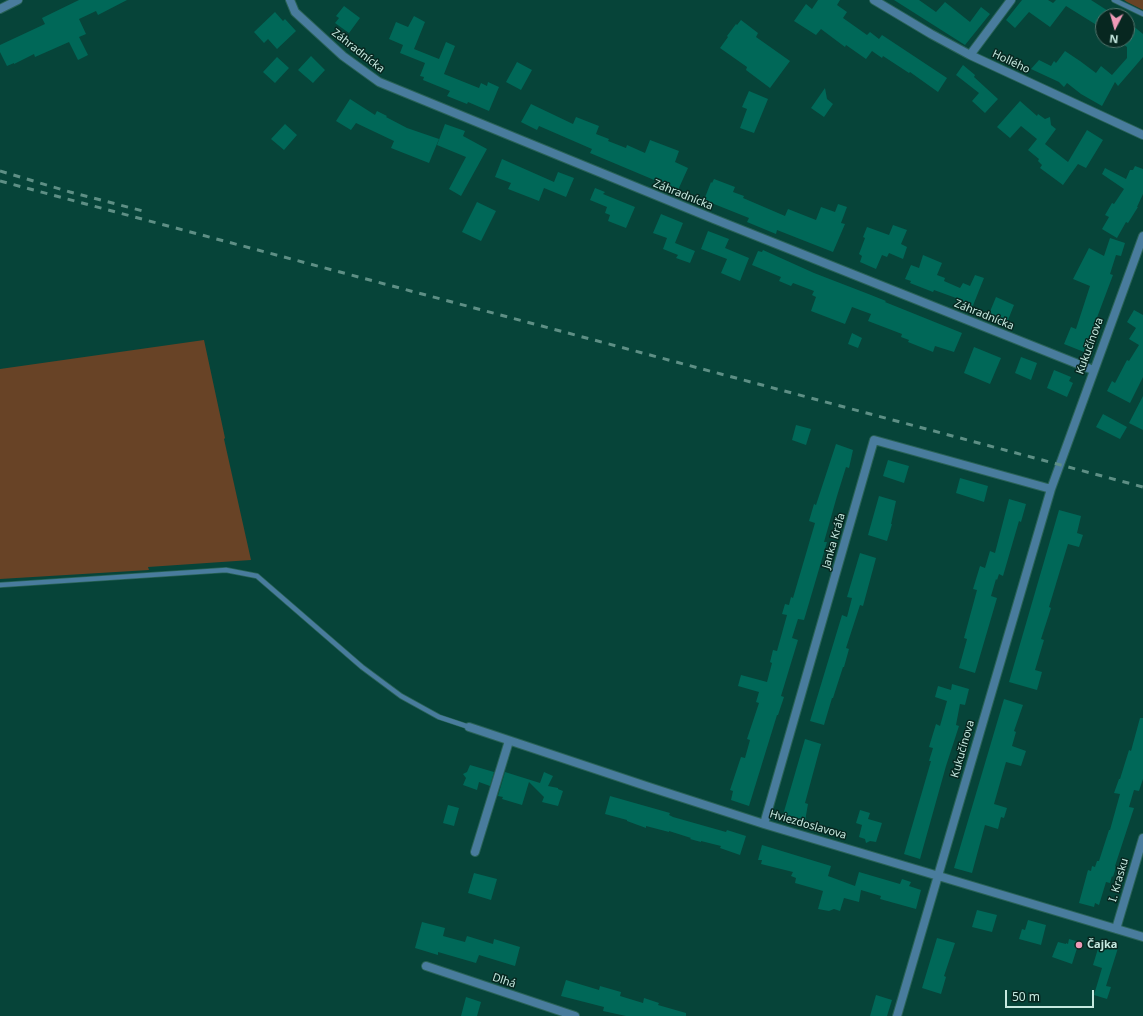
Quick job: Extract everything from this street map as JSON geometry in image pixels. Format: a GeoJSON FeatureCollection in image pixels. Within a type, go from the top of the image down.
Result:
{"type":"FeatureCollection","features":[{"type":"Feature","properties":{"kind":"street"},"geometry":{"type":"LineString","coordinates":[[0,9],[18,0]]}},
{"type":"Feature","properties":{"kind":"street","name":"Záhradnícka"},"geometry":{"type":"LineString","coordinates":[[290,0],[295,12],[343,56],[379,82],[714,219],[1093,370]]}},
{"type":"Feature","properties":{"kind":"street","name":"Hollého"},"geometry":{"type":"LineString","coordinates":[[874,0],[930,34],[970,55],[1143,134]]}},
{"type":"Feature","properties":{"kind":"street"},"geometry":{"type":"LineString","coordinates":[[970,55],[1011,0]]}},
{"type":"Feature","properties":{"kind":"street","name":"Kukučínova"},"geometry":{"type":"LineString","coordinates":[[897,1016],[1051,489],[1143,236]]}},
{"type":"Feature","properties":{"kind":"street","name":"Janka Kráľa"},"geometry":{"type":"LineString","coordinates":[[764,824],[874,440],[1051,489]]}},
{"type":"Feature","properties":{"kind":"street","name":"Hviezdoslavova"},"geometry":{"type":"LineString","coordinates":[[469,728],[764,824],[1143,937]]}},
{"type":"Feature","properties":{"kind":"street"},"geometry":{"type":"LineString","coordinates":[[475,852],[509,741]]}},
{"type":"Feature","properties":{"kind":"street","name":"I. Krasku"},"geometry":{"type":"LineString","coordinates":[[1116,929],[1143,838]]}},
{"type":"Feature","properties":{"kind":"street","name":"Dlhá"},"geometry":{"type":"LineString","coordinates":[[426,966],[575,1016]]}},
{"type":"Feature","properties":{"kind":"lane"},"geometry":{"type":"LineString","coordinates":[[1114,0],[1143,14]]}},
{"type":"Feature","properties":{"kind":"lane"},"geometry":{"type":"LineString","coordinates":[[0,585],[226,570],[257,576],[362,667],[402,696],[439,717],[469,728]]}},
{"type":"Feature","properties":{"kind":"shaded area"},"geometry":{"type":"Polygon","coordinates":[[[1124,0],[1143,0],[1143,10],[1127,2],[1124,0]]]}},
{"type":"Feature","properties":{"kind":"shaded area"},"geometry":{"type":"Polygon","coordinates":[[[204,340],[251,560],[148,567],[149,570],[0,579],[0,369],[204,340]]]}},
{"type":"Feature","properties":{"kind":"building"},"geometry":{"type":"Polygon","coordinates":[[[79,0],[127,0],[98,15],[96,11],[79,19],[86,34],[79,37],[88,55],[78,60],[69,42],[35,57],[34,54],[7,66],[0,52],[0,45],[45,24],[42,18],[79,0]]]}},
{"type":"Feature","properties":{"kind":"building"},"geometry":{"type":"Polygon","coordinates":[[[818,0],[840,0],[837,5],[847,12],[843,18],[867,35],[870,32],[879,39],[882,35],[947,78],[938,92],[910,72],[909,73],[883,56],[882,58],[872,51],[866,59],[846,45],[845,47],[821,29],[816,35],[794,21],[806,4],[812,9],[818,0]]]}},
{"type":"Feature","properties":{"kind":"building"},"geometry":{"type":"Polygon","coordinates":[[[894,0],[919,0],[936,12],[945,2],[970,22],[981,7],[990,14],[965,45],[894,0]]]}},
{"type":"Feature","properties":{"kind":"building"},"geometry":{"type":"Polygon","coordinates":[[[1022,0],[1048,0],[1053,3],[1056,0],[1091,0],[1104,8],[1095,8],[1095,24],[1066,6],[1050,27],[1029,12],[1015,28],[1006,20],[1022,0]]]}},
{"type":"Feature","properties":{"kind":"building"},"geometry":{"type":"Polygon","coordinates":[[[344,6],[360,18],[349,33],[335,23],[339,18],[336,16],[344,6]]]}},
{"type":"Feature","properties":{"kind":"building"},"geometry":{"type":"Polygon","coordinates":[[[275,12],[283,21],[285,19],[296,31],[277,49],[268,39],[264,43],[254,32],[275,12]]]}},
{"type":"Feature","properties":{"kind":"building"},"geometry":{"type":"Polygon","coordinates":[[[414,16],[425,22],[414,49],[439,59],[446,42],[455,46],[444,74],[479,88],[481,83],[487,86],[488,82],[499,87],[489,111],[468,102],[467,104],[447,96],[450,91],[423,80],[424,77],[420,76],[425,63],[400,53],[403,45],[389,39],[396,22],[408,27],[414,16]]]}},
{"type":"Feature","properties":{"kind":"building"},"geometry":{"type":"Polygon","coordinates":[[[741,20],[758,33],[756,37],[790,61],[770,88],[746,70],[747,67],[720,48],[736,24],[737,25],[741,20]]]}},
{"type":"Feature","properties":{"kind":"building"},"geometry":{"type":"Polygon","coordinates":[[[1135,28],[1143,34],[1143,57],[1118,86],[1115,82],[1102,106],[1081,94],[1067,83],[1064,87],[1059,82],[1031,69],[1039,60],[1051,66],[1054,61],[1056,63],[1065,51],[1096,73],[1101,66],[1112,75],[1127,58],[1127,48],[1135,48],[1135,28]]]}},
{"type":"Feature","properties":{"kind":"building"},"geometry":{"type":"Polygon","coordinates":[[[311,56],[325,70],[313,83],[298,70],[311,56]]]}},
{"type":"Feature","properties":{"kind":"building"},"geometry":{"type":"Polygon","coordinates":[[[277,57],[289,68],[275,83],[263,72],[277,57]]]}},
{"type":"Feature","properties":{"kind":"building"},"geometry":{"type":"Polygon","coordinates":[[[517,62],[532,70],[521,90],[506,82],[517,62]]]}},
{"type":"Feature","properties":{"kind":"building"},"geometry":{"type":"Polygon","coordinates":[[[963,65],[998,99],[985,113],[972,101],[979,93],[956,75],[963,65]]]}},
{"type":"Feature","properties":{"kind":"building"},"geometry":{"type":"Polygon","coordinates":[[[825,88],[827,99],[833,104],[824,117],[811,108],[825,88]]]}},
{"type":"Feature","properties":{"kind":"building"},"geometry":{"type":"Polygon","coordinates":[[[749,91],[768,99],[754,133],[740,128],[747,109],[742,107],[749,91]]]}},
{"type":"Feature","properties":{"kind":"building"},"geometry":{"type":"Polygon","coordinates":[[[350,99],[375,115],[377,111],[407,128],[439,139],[429,163],[391,148],[394,141],[356,123],[351,130],[336,121],[350,99]]]}},
{"type":"Feature","properties":{"kind":"building"},"geometry":{"type":"Polygon","coordinates":[[[1020,101],[1037,116],[1038,114],[1045,119],[1050,117],[1051,125],[1056,129],[1045,144],[1068,162],[1087,130],[1103,140],[1086,168],[1078,164],[1063,185],[1040,168],[1042,165],[1038,161],[1039,159],[1028,150],[1037,139],[1021,126],[1010,138],[997,127],[1020,101]]]}},
{"type":"Feature","properties":{"kind":"building"},"geometry":{"type":"Polygon","coordinates":[[[531,104],[573,124],[576,117],[599,126],[596,134],[609,139],[608,141],[626,148],[627,145],[645,153],[650,140],[679,151],[675,162],[688,168],[678,190],[590,153],[592,149],[539,126],[537,130],[521,122],[531,104]]]}},
{"type":"Feature","properties":{"kind":"building"},"geometry":{"type":"Polygon","coordinates":[[[285,124],[297,135],[284,150],[271,139],[285,124]]]}},
{"type":"Feature","properties":{"kind":"building"},"geometry":{"type":"Polygon","coordinates":[[[445,124],[465,131],[463,136],[487,149],[461,196],[449,189],[466,157],[437,145],[445,124]]]}},
{"type":"Feature","properties":{"kind":"building"},"geometry":{"type":"Polygon","coordinates":[[[502,159],[554,182],[558,172],[574,178],[566,197],[544,188],[539,201],[508,189],[511,183],[495,177],[502,159]]]}},
{"type":"Feature","properties":{"kind":"building"},"geometry":{"type":"Polygon","coordinates":[[[1135,166],[1143,169],[1143,194],[1138,207],[1128,223],[1126,222],[1117,238],[1102,229],[1109,217],[1105,215],[1112,203],[1114,204],[1124,189],[1102,174],[1105,168],[1126,179],[1130,170],[1133,170],[1135,166]]]}},
{"type":"Feature","properties":{"kind":"building"},"geometry":{"type":"Polygon","coordinates":[[[714,179],[735,187],[733,192],[744,196],[743,198],[785,216],[788,209],[816,220],[821,207],[835,212],[838,204],[847,207],[841,223],[845,224],[833,252],[777,230],[776,234],[747,222],[749,218],[704,200],[711,182],[712,183],[714,179]]]}},
{"type":"Feature","properties":{"kind":"building"},"geometry":{"type":"Polygon","coordinates":[[[595,188],[605,192],[603,194],[635,207],[626,228],[608,221],[610,215],[605,213],[607,207],[590,200],[595,188]]]}},
{"type":"Feature","properties":{"kind":"building"},"geometry":{"type":"Polygon","coordinates":[[[477,202],[496,211],[481,241],[462,232],[477,202]]]}},
{"type":"Feature","properties":{"kind":"building"},"geometry":{"type":"Polygon","coordinates":[[[661,214],[683,223],[675,243],[695,251],[690,263],[676,258],[678,255],[663,249],[667,238],[653,233],[661,214]]]}},
{"type":"Feature","properties":{"kind":"building"},"geometry":{"type":"Polygon","coordinates":[[[893,225],[907,230],[901,244],[907,247],[903,259],[889,253],[887,257],[882,255],[876,269],[860,262],[862,256],[859,254],[865,238],[863,237],[867,227],[889,235],[893,225]]]}},
{"type":"Feature","properties":{"kind":"building"},"geometry":{"type":"Polygon","coordinates":[[[708,231],[729,239],[725,248],[749,258],[740,281],[721,273],[727,259],[701,249],[708,231]]]}},
{"type":"Feature","properties":{"kind":"building"},"geometry":{"type":"Polygon","coordinates":[[[1110,238],[1125,243],[1121,256],[1116,255],[1110,274],[1113,275],[1084,352],[1064,344],[1071,327],[1076,329],[1090,286],[1073,279],[1089,248],[1104,256],[1110,238]]]}},
{"type":"Feature","properties":{"kind":"building"},"geometry":{"type":"Polygon","coordinates":[[[763,250],[814,273],[962,333],[954,352],[935,346],[933,352],[908,342],[909,340],[901,337],[902,334],[868,321],[871,314],[852,307],[845,324],[811,311],[816,297],[812,295],[814,291],[793,283],[791,286],[779,281],[781,277],[752,265],[758,251],[762,252],[763,250]]]}},
{"type":"Feature","properties":{"kind":"building"},"geometry":{"type":"Polygon","coordinates":[[[923,255],[942,263],[937,275],[945,278],[944,281],[960,288],[963,283],[970,286],[975,275],[984,278],[972,308],[955,301],[956,298],[934,290],[933,292],[910,283],[911,281],[905,279],[911,265],[919,268],[923,255]]]}},
{"type":"Feature","properties":{"kind":"building"},"geometry":{"type":"Polygon","coordinates":[[[996,297],[1014,305],[1006,325],[989,317],[996,297]]]}},
{"type":"Feature","properties":{"kind":"building"},"geometry":{"type":"Polygon","coordinates":[[[1134,310],[1143,315],[1143,377],[1130,403],[1107,391],[1112,381],[1115,383],[1127,360],[1129,361],[1139,345],[1129,339],[1136,328],[1127,322],[1134,310]]]}},
{"type":"Feature","properties":{"kind":"building"},"geometry":{"type":"Polygon","coordinates":[[[852,333],[862,338],[858,348],[848,344],[852,333]]]}},
{"type":"Feature","properties":{"kind":"building"},"geometry":{"type":"Polygon","coordinates":[[[974,347],[1001,358],[990,384],[964,373],[974,347]]]}},
{"type":"Feature","properties":{"kind":"building"},"geometry":{"type":"Polygon","coordinates":[[[1021,357],[1037,363],[1031,380],[1015,373],[1021,357]]]}},
{"type":"Feature","properties":{"kind":"building"},"geometry":{"type":"Polygon","coordinates":[[[1054,370],[1071,377],[1069,381],[1073,383],[1067,397],[1047,388],[1054,370]]]}},
{"type":"Feature","properties":{"kind":"building"},"geometry":{"type":"Polygon","coordinates":[[[1143,396],[1143,430],[1129,423],[1143,396]]]}},
{"type":"Feature","properties":{"kind":"building"},"geometry":{"type":"Polygon","coordinates":[[[1103,414],[1127,427],[1120,439],[1096,427],[1103,414]]]}},
{"type":"Feature","properties":{"kind":"building"},"geometry":{"type":"Polygon","coordinates":[[[796,425],[811,429],[806,445],[792,440],[796,425]]]}},
{"type":"Feature","properties":{"kind":"building"},"geometry":{"type":"Polygon","coordinates":[[[836,444],[853,450],[849,468],[846,467],[837,496],[824,542],[827,542],[804,620],[798,619],[792,638],[798,640],[781,696],[784,697],[749,806],[731,800],[733,791],[730,790],[741,757],[745,758],[750,740],[747,739],[759,703],[756,702],[759,692],[738,686],[741,675],[767,682],[772,663],[770,662],[773,650],[777,651],[787,615],[782,614],[785,604],[789,605],[791,597],[793,598],[815,523],[809,521],[814,504],[816,505],[836,444]]]}},
{"type":"Feature","properties":{"kind":"building"},"geometry":{"type":"Polygon","coordinates":[[[888,460],[909,466],[904,483],[883,476],[888,460]]]}},
{"type":"Feature","properties":{"kind":"building"},"geometry":{"type":"Polygon","coordinates":[[[960,478],[988,486],[984,502],[956,493],[960,478]]]}},
{"type":"Feature","properties":{"kind":"building"},"geometry":{"type":"Polygon","coordinates":[[[879,496],[896,501],[887,541],[868,535],[879,496]]]}},
{"type":"Feature","properties":{"kind":"building"},"geometry":{"type":"Polygon","coordinates":[[[1009,499],[1026,504],[1021,522],[1019,521],[1003,576],[999,574],[997,580],[996,579],[991,596],[997,598],[975,673],[959,668],[967,639],[964,638],[977,590],[973,589],[980,566],[985,568],[990,551],[995,553],[1009,499]]]}},
{"type":"Feature","properties":{"kind":"building"},"geometry":{"type":"Polygon","coordinates":[[[1059,510],[1081,516],[1077,533],[1083,535],[1079,547],[1068,544],[1049,607],[1051,608],[1041,639],[1044,640],[1035,670],[1042,672],[1037,690],[1009,682],[1059,510]]]}},
{"type":"Feature","properties":{"kind":"building"},"geometry":{"type":"Polygon","coordinates":[[[860,553],[876,558],[863,606],[860,605],[846,648],[849,649],[844,667],[832,698],[824,725],[810,721],[842,615],[847,617],[852,598],[847,597],[860,553]]]}},
{"type":"Feature","properties":{"kind":"building"},"geometry":{"type":"Polygon","coordinates":[[[952,684],[969,689],[965,705],[960,704],[956,725],[959,726],[946,766],[920,859],[904,854],[931,761],[929,761],[933,748],[929,747],[936,724],[940,726],[947,701],[935,697],[938,686],[951,690],[952,684]]]}},
{"type":"Feature","properties":{"kind":"building"},"geometry":{"type":"Polygon","coordinates":[[[1004,699],[1023,705],[1014,731],[1016,732],[1012,746],[1026,751],[1021,766],[1006,762],[994,804],[1007,808],[1004,818],[1001,817],[998,829],[985,825],[972,873],[954,868],[1004,699]]]}},
{"type":"Feature","properties":{"kind":"building"},"geometry":{"type":"Polygon","coordinates":[[[1140,718],[1143,718],[1143,779],[1139,791],[1134,790],[1129,807],[1134,808],[1115,866],[1113,877],[1112,876],[1110,883],[1106,882],[1099,905],[1095,903],[1094,907],[1079,903],[1088,870],[1091,871],[1092,866],[1095,867],[1097,861],[1099,861],[1110,830],[1120,794],[1114,793],[1129,750],[1131,751],[1140,718]]]}},
{"type":"Feature","properties":{"kind":"building"},"geometry":{"type":"Polygon","coordinates":[[[805,739],[821,744],[805,803],[808,804],[805,821],[783,815],[805,739]]]}},
{"type":"Feature","properties":{"kind":"building"},"geometry":{"type":"Polygon","coordinates":[[[470,765],[494,772],[490,786],[479,782],[477,790],[463,785],[466,778],[463,774],[467,772],[470,765]]]}},
{"type":"Feature","properties":{"kind":"building"},"geometry":{"type":"Polygon","coordinates":[[[505,772],[540,783],[544,772],[553,776],[548,786],[558,788],[563,791],[558,806],[542,802],[544,797],[529,782],[522,805],[502,799],[503,797],[498,796],[505,772]]]}},
{"type":"Feature","properties":{"kind":"building"},"geometry":{"type":"Polygon","coordinates":[[[610,796],[670,813],[669,815],[673,817],[746,836],[740,855],[720,848],[721,846],[690,839],[691,838],[669,831],[646,826],[646,828],[627,820],[605,814],[610,796]]]}},
{"type":"Feature","properties":{"kind":"building"},"geometry":{"type":"Polygon","coordinates":[[[448,805],[459,808],[454,826],[443,823],[448,805]]]}},
{"type":"Feature","properties":{"kind":"building"},"geometry":{"type":"Polygon","coordinates":[[[860,810],[870,813],[868,819],[882,823],[876,842],[870,841],[866,843],[865,839],[859,837],[862,825],[856,823],[860,810]]]}},
{"type":"Feature","properties":{"kind":"building"},"geometry":{"type":"Polygon","coordinates":[[[762,845],[831,866],[828,876],[855,886],[859,872],[900,884],[902,879],[911,882],[909,886],[921,890],[916,909],[880,899],[881,896],[861,890],[859,902],[844,898],[840,911],[834,909],[829,911],[818,909],[823,891],[795,883],[796,878],[791,876],[793,872],[761,864],[762,860],[758,860],[762,845]]]}},
{"type":"Feature","properties":{"kind":"building"},"geometry":{"type":"Polygon","coordinates":[[[474,873],[497,879],[491,900],[468,893],[474,873]]]}},
{"type":"Feature","properties":{"kind":"building"},"geometry":{"type":"Polygon","coordinates":[[[977,910],[997,915],[992,932],[972,927],[977,910]]]}},
{"type":"Feature","properties":{"kind":"building"},"geometry":{"type":"Polygon","coordinates":[[[1028,920],[1046,925],[1041,945],[1019,939],[1022,929],[1025,930],[1028,920]]]}},
{"type":"Feature","properties":{"kind":"building"},"geometry":{"type":"Polygon","coordinates":[[[422,922],[445,928],[443,936],[465,942],[467,936],[493,944],[494,939],[520,947],[515,966],[479,955],[476,963],[438,952],[438,955],[415,948],[422,922]]]}},
{"type":"Feature","properties":{"kind":"building"},"geometry":{"type":"Polygon","coordinates":[[[937,938],[955,943],[944,976],[946,977],[941,994],[922,988],[937,938]]]}},
{"type":"Feature","properties":{"kind":"building"},"geometry":{"type":"Polygon","coordinates":[[[1069,939],[1079,942],[1072,964],[1052,957],[1058,942],[1068,944],[1069,939]]]}},
{"type":"Feature","properties":{"kind":"building"},"geometry":{"type":"Polygon","coordinates":[[[1100,942],[1118,948],[1106,986],[1111,987],[1107,999],[1094,995],[1102,968],[1093,965],[1100,942]]]}},
{"type":"Feature","properties":{"kind":"building"},"geometry":{"type":"Polygon","coordinates":[[[566,980],[599,990],[600,986],[621,992],[620,996],[643,1003],[644,998],[659,1003],[658,1005],[686,1013],[686,1016],[626,1016],[603,1011],[604,1007],[561,996],[566,980]]]}},
{"type":"Feature","properties":{"kind":"building"},"geometry":{"type":"Polygon","coordinates":[[[876,995],[892,1000],[887,1016],[870,1016],[876,995]]]}},
{"type":"Feature","properties":{"kind":"building"},"geometry":{"type":"Polygon","coordinates":[[[466,997],[481,1002],[477,1016],[461,1016],[466,997]]]}},
{"type":"Feature","properties":{"kind":"railway"},"geometry":{"type":"LineString","coordinates":[[0,171],[70,192],[143,211]]}},
{"type":"Feature","properties":{"kind":"railway"},"geometry":{"type":"LineString","coordinates":[[0,181],[1143,487]]}},
{"type":"Feature","properties":{"kind":"place","name":"Čajka"},"geometry":{"type":"Point","coordinates":[1079,945]}}]}
